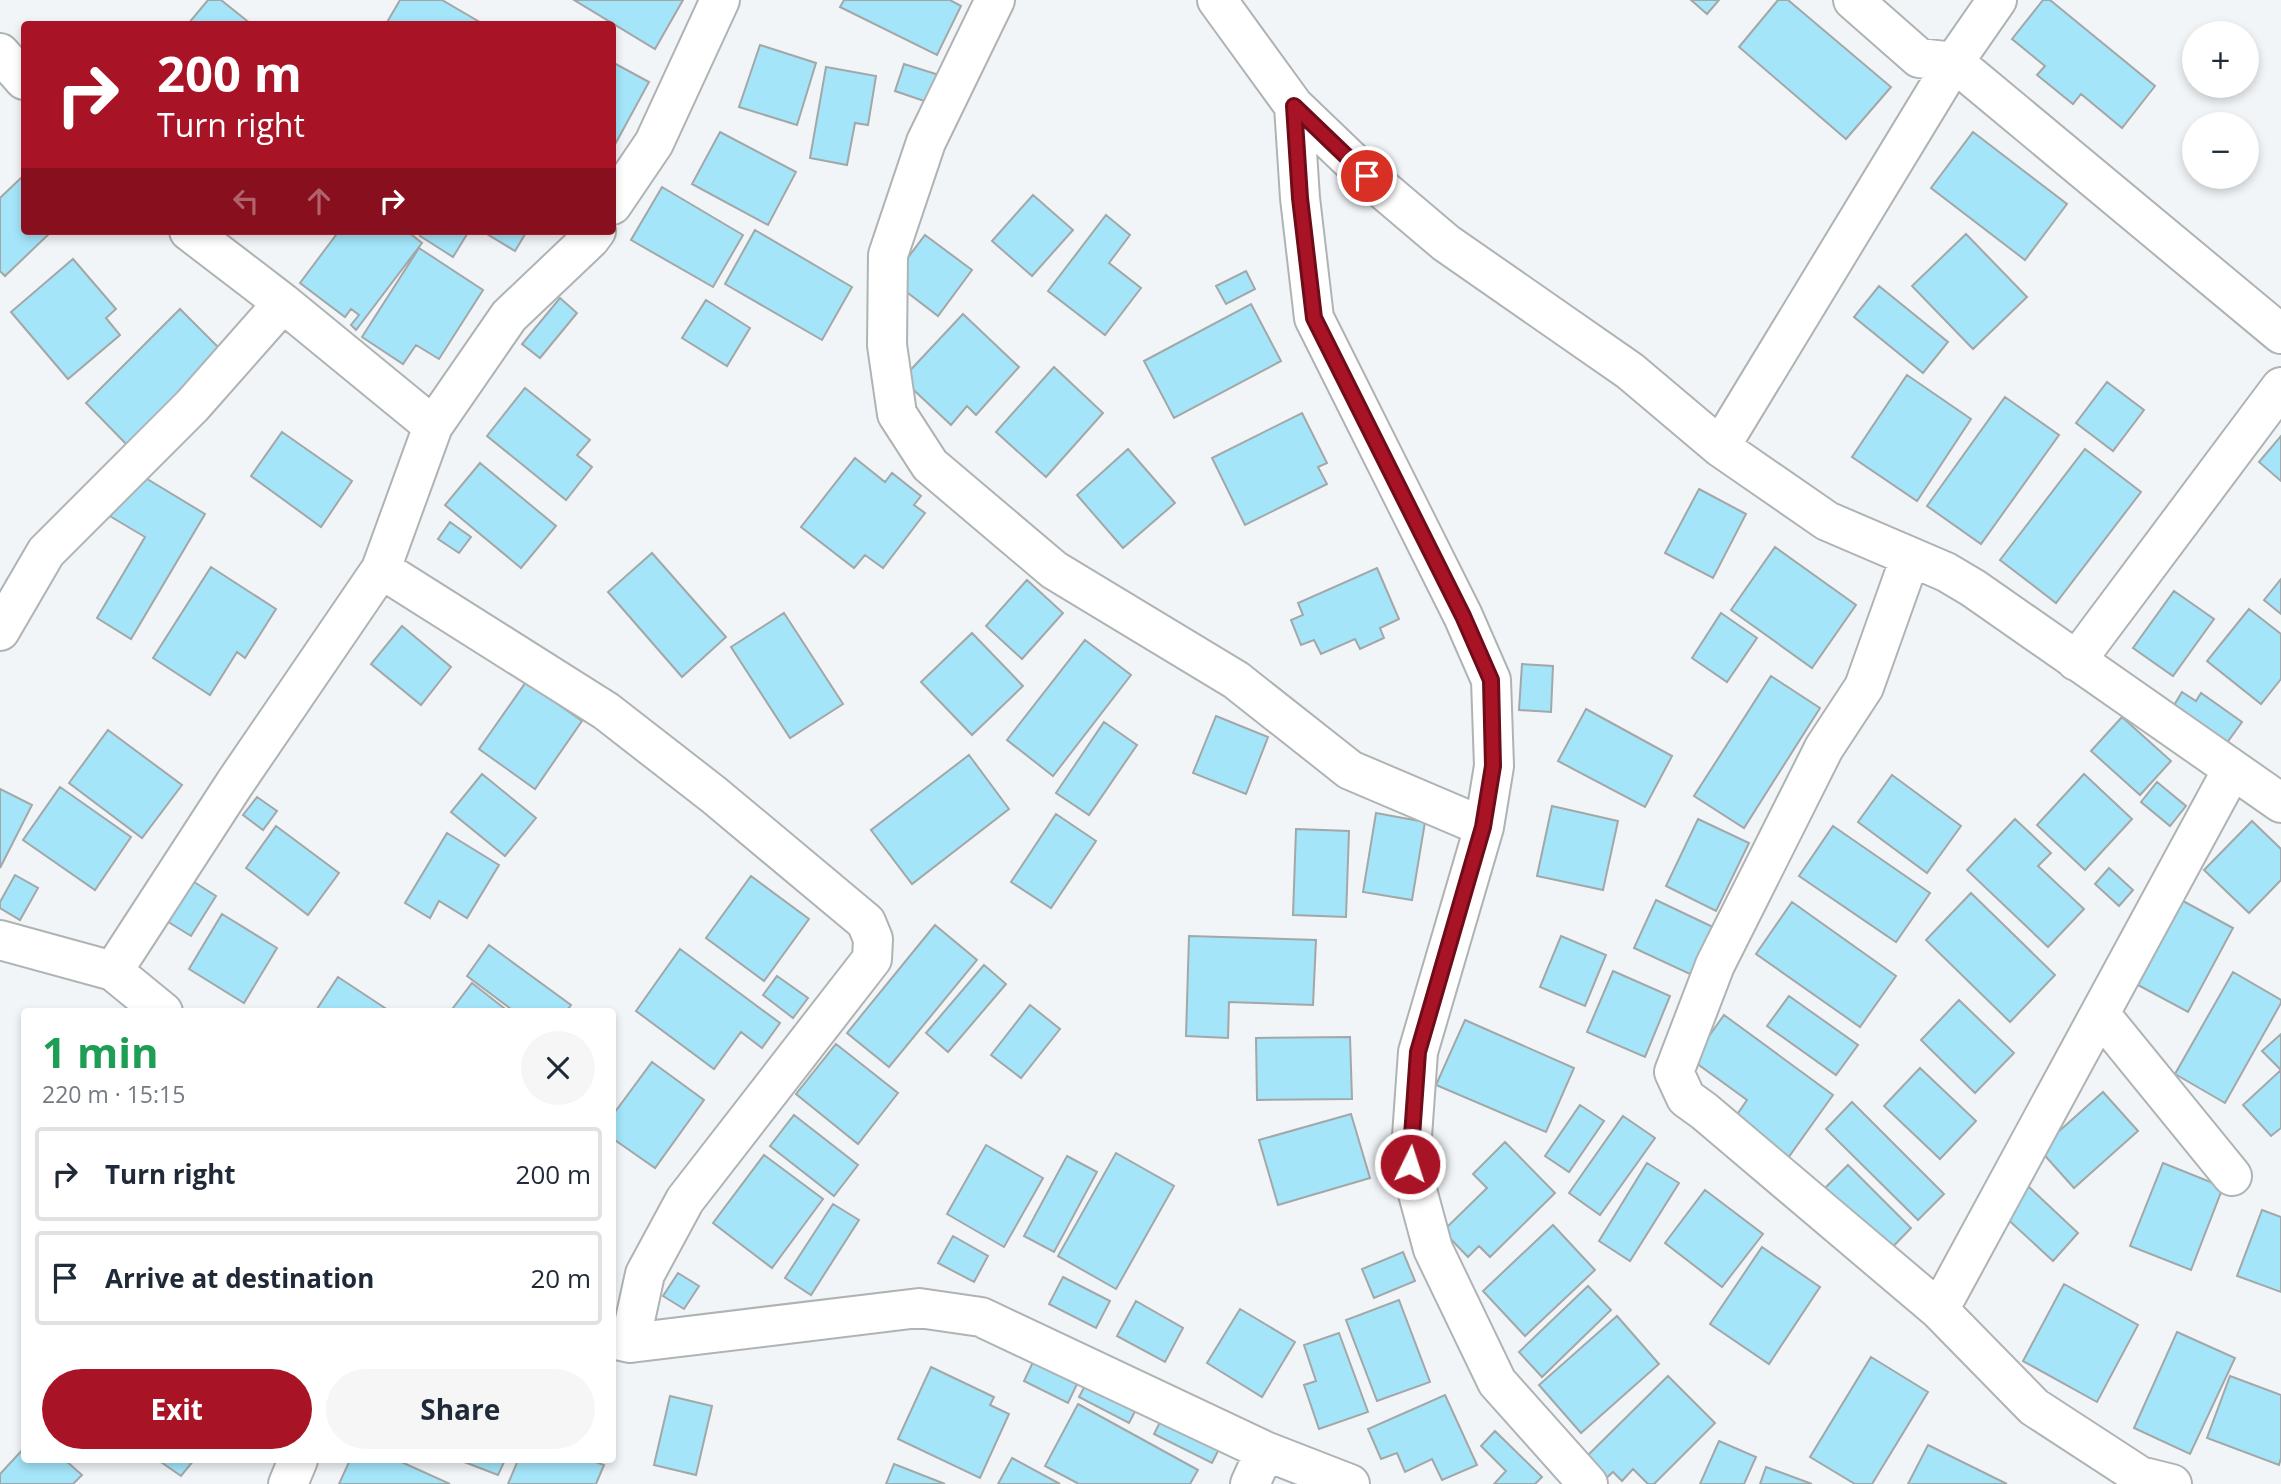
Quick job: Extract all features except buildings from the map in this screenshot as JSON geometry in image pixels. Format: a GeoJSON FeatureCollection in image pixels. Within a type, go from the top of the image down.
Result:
{"type":"FeatureCollection","features":[{"type":"Feature","properties":{"kind":"street"},"geometry":{"type":"LineString","coordinates":[[616,199],[654,143],[720,0]]}},
{"type":"Feature","properties":{"kind":"street"},"geometry":{"type":"LineString","coordinates":[[995,0],[926,142],[888,255],[887,345],[897,414],[930,465],[1054,570],[1236,680],[1350,770],[1483,827]]}},
{"type":"Feature","properties":{"kind":"street"},"geometry":{"type":"LineString","coordinates":[[1217,0],[1294,106],[1367,176],[1446,243],[1630,371],[1720,447],[1827,520],[1946,572],[2281,803]]}},
{"type":"Feature","properties":{"kind":"street"},"geometry":{"type":"LineString","coordinates":[[1853,0],[1919,58],[1954,62],[2281,334]]}},
{"type":"Feature","properties":{"kind":"street"},"geometry":{"type":"LineString","coordinates":[[1720,447],[1954,62],[1997,0]]}},
{"type":"Feature","properties":{"kind":"street"},"geometry":{"type":"LineString","coordinates":[[0,53],[21,77]]}},
{"type":"Feature","properties":{"kind":"street"},"geometry":{"type":"LineString","coordinates":[[1294,106],[1300,198],[1314,318],[1463,616],[1491,680],[1493,766],[1483,827],[1418,1052],[1410,1164],[1433,1249],[1497,1382],[1588,1484]]}},
{"type":"Feature","properties":{"kind":"street"},"geometry":{"type":"LineString","coordinates":[[194,235],[283,303],[433,426]]}},
{"type":"Feature","properties":{"kind":"street"},"geometry":{"type":"LineString","coordinates":[[113,971],[235,783],[381,569],[433,426],[509,316],[593,235]]}},
{"type":"Feature","properties":{"kind":"street"},"geometry":{"type":"LineString","coordinates":[[0,631],[46,552],[192,406],[283,303]]}},
{"type":"Feature","properties":{"kind":"street"},"geometry":{"type":"LineString","coordinates":[[2077,661],[2281,387]]}},
{"type":"Feature","properties":{"kind":"street"},"geometry":{"type":"LineString","coordinates":[[1910,558],[1864,687],[1824,748],[1716,965],[1674,1072],[1686,1098],[1939,1310],[2034,1407],[2140,1476],[2172,1484]]}},
{"type":"Feature","properties":{"kind":"street"},"geometry":{"type":"LineString","coordinates":[[381,569],[606,711],[714,795],[866,922],[873,939],[872,959],[685,1200],[645,1274],[621,1341],[919,1308],[981,1318],[1257,1468],[1350,1484]]}},
{"type":"Feature","properties":{"kind":"street"},"geometry":{"type":"LineString","coordinates":[[1939,1310],[2232,770]]}},
{"type":"Feature","properties":{"kind":"street"},"geometry":{"type":"LineString","coordinates":[[0,940],[113,971],[158,1008]]}},
{"type":"Feature","properties":{"kind":"street"},"geometry":{"type":"LineString","coordinates":[[2100,1014],[2232,1176]]}},
{"type":"Feature","properties":{"kind":"street"},"geometry":{"type":"LineString","coordinates":[[288,1484],[297,1463]]}},
{"type":"Feature","properties":{"kind":"route"},"geometry":{"type":"LineString","coordinates":[[1367,176],[1294,106],[1300,198],[1314,318],[1463,616],[1491,680],[1493,766],[1483,827],[1418,1052],[1410,1164]]}}]}
